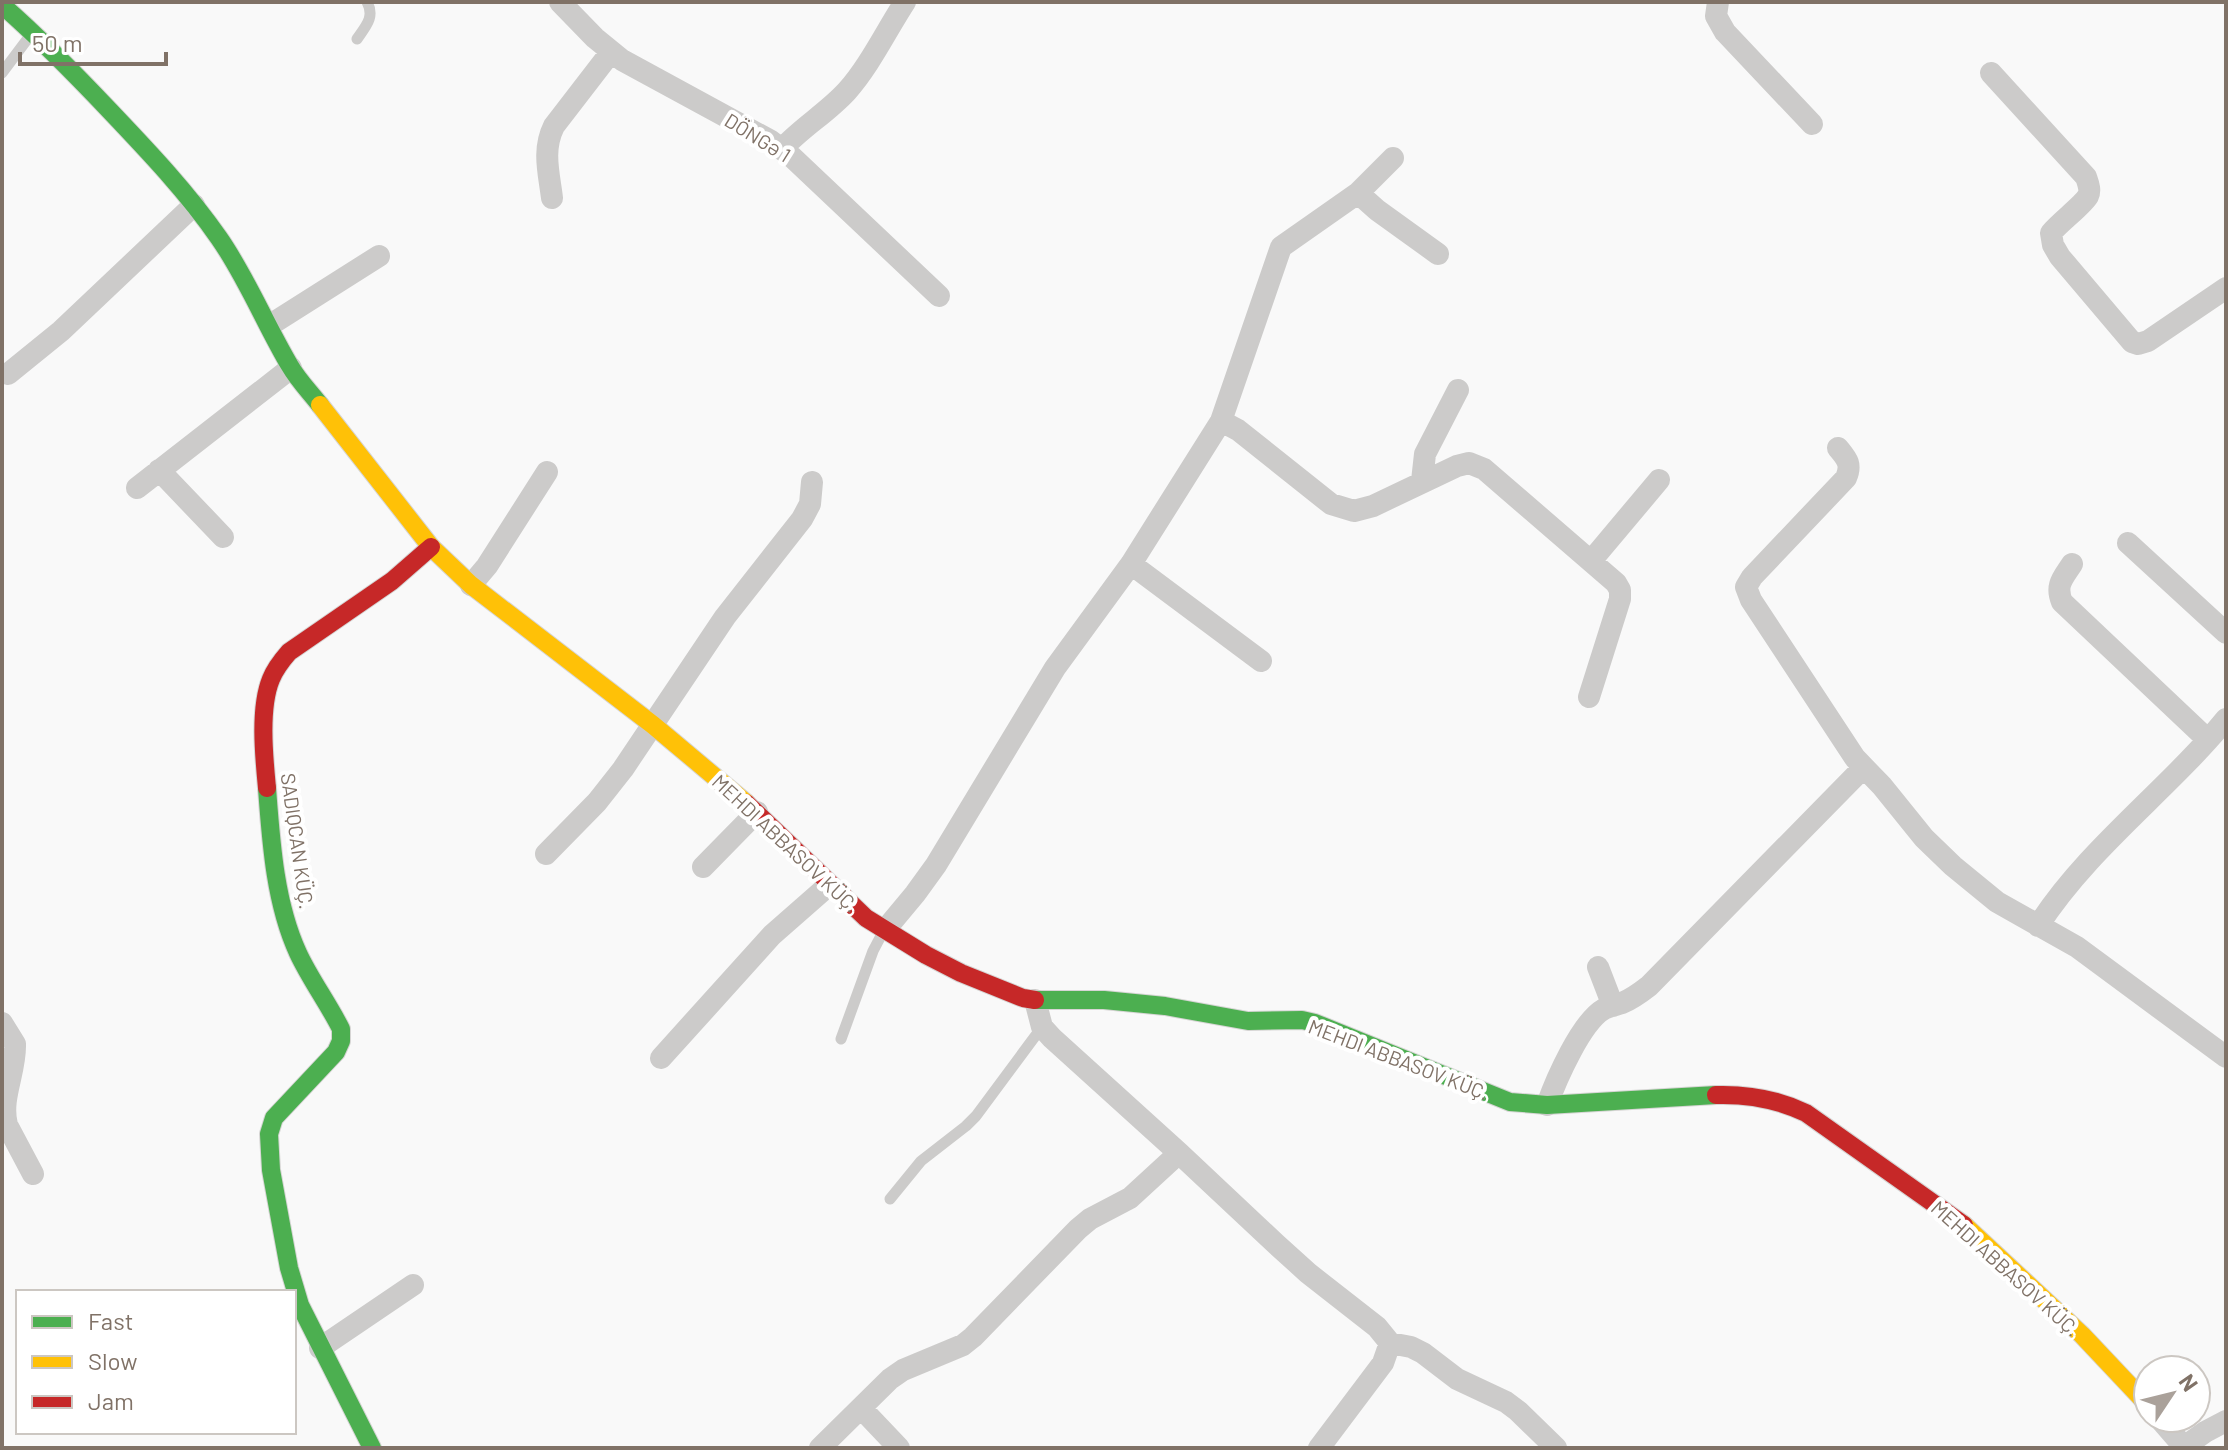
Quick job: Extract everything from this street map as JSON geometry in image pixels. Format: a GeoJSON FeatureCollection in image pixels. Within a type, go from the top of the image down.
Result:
{"type":"FeatureCollection","features":[{"type":"Feature","properties":{"kind":"street","name":"DÖNGƏ 1"},"geometry":{"type":"LineString","coordinates":[[560,2],[611,52],[782,149],[939,296]]}},
{"type":"Feature","properties":{"kind":"street"},"geometry":{"type":"LineString","coordinates":[[782,149],[847,91],[905,2]]}},
{"type":"Feature","properties":{"kind":"street"},"geometry":{"type":"LineString","coordinates":[[1718,2],[1716,16],[1725,32],[1812,124]]}},
{"type":"Feature","properties":{"kind":"street","name":"MEHDI ABBASOV KÜÇ."},"geometry":{"type":"LineString","coordinates":[[2,5],[33,32],[160,164],[194,205],[227,250],[291,368],[431,547],[471,585],[653,725],[757,812],[866,918],[961,973],[1003,991],[1035,1000],[1104,1000],[1165,1006],[1248,1021],[1302,1020],[1510,1102],[1547,1105],[1746,1095],[1787,1104],[1806,1113],[1952,1215],[2082,1335],[2132,1388]]}},
{"type":"Feature","properties":{"kind":"street"},"geometry":{"type":"LineString","coordinates":[[552,198],[546,153],[548,138],[611,52]]}},
{"type":"Feature","properties":{"kind":"street"},"geometry":{"type":"LineString","coordinates":[[1991,73],[2086,177],[2090,187],[2088,197],[2051,233],[2053,245],[2132,342],[2148,341],[2226,288]]}},
{"type":"Feature","properties":{"kind":"street"},"geometry":{"type":"LineString","coordinates":[[885,930],[936,865],[1055,668],[1131,564],[1221,421],[1281,247],[1358,193],[1393,158]]}},
{"type":"Feature","properties":{"kind":"street"},"geometry":{"type":"LineString","coordinates":[[1358,193],[1438,254]]}},
{"type":"Feature","properties":{"kind":"street"},"geometry":{"type":"LineString","coordinates":[[8,374],[61,331],[194,205]]}},
{"type":"Feature","properties":{"kind":"street"},"geometry":{"type":"LineString","coordinates":[[270,325],[379,256]]}},
{"type":"Feature","properties":{"kind":"street"},"geometry":{"type":"LineString","coordinates":[[137,488],[291,368]]}},
{"type":"Feature","properties":{"kind":"street"},"geometry":{"type":"LineString","coordinates":[[1422,481],[1425,454],[1458,390]]}},
{"type":"Feature","properties":{"kind":"street"},"geometry":{"type":"LineString","coordinates":[[1221,421],[1238,430],[1331,504],[1354,511],[1373,506],[1457,466],[1469,463],[1484,469],[1616,583],[1620,590],[1620,599],[1589,697]]}},
{"type":"Feature","properties":{"kind":"street"},"geometry":{"type":"LineString","coordinates":[[1838,448],[1850,462],[1846,478],[1752,577],[1746,587],[1751,600],[1863,768],[1882,786],[1924,838],[1953,866],[1997,902],[2077,947],[2226,1057]]}},
{"type":"Feature","properties":{"kind":"street"},"geometry":{"type":"LineString","coordinates":[[159,470],[223,537]]}},
{"type":"Feature","properties":{"kind":"street"},"geometry":{"type":"LineString","coordinates":[[471,585],[487,566],[547,472]]}},
{"type":"Feature","properties":{"kind":"street"},"geometry":{"type":"LineString","coordinates":[[1591,561],[1659,480]]}},
{"type":"Feature","properties":{"kind":"street"},"geometry":{"type":"LineString","coordinates":[[546,854],[597,802],[623,769],[725,617],[802,519],[810,504],[812,482]]}},
{"type":"Feature","properties":{"kind":"street"},"geometry":{"type":"LineString","coordinates":[[2128,543],[2226,633]]}},
{"type":"Feature","properties":{"kind":"street"},"geometry":{"type":"LineString","coordinates":[[296,1290],[271,1170],[269,1134],[274,1118],[283,1106],[336,1052],[341,1041],[341,1029],[304,967],[284,908],[268,801],[265,704],[268,686],[276,667],[289,652],[392,581],[431,547]]}},
{"type":"Feature","properties":{"kind":"street"},"geometry":{"type":"LineString","coordinates":[[1131,564],[1261,661]]}},
{"type":"Feature","properties":{"kind":"street"},"geometry":{"type":"LineString","coordinates":[[2072,564],[2060,583],[2058,592],[2062,602],[2208,740]]}},
{"type":"Feature","properties":{"kind":"street"},"geometry":{"type":"LineString","coordinates":[[2038,926],[2049,908],[2106,844],[2226,719]]}},
{"type":"Feature","properties":{"kind":"street"},"geometry":{"type":"LineString","coordinates":[[1547,1105],[1576,1042],[1594,1017],[1635,997],[1649,986],[1863,768]]}},
{"type":"Feature","properties":{"kind":"street"},"geometry":{"type":"LineString","coordinates":[[703,867],[757,812]]}},
{"type":"Feature","properties":{"kind":"street"},"geometry":{"type":"LineString","coordinates":[[661,1058],[772,935],[829,885]]}},
{"type":"Feature","properties":{"kind":"street"},"geometry":{"type":"LineString","coordinates":[[1598,967],[1613,1006]]}},
{"type":"Feature","properties":{"kind":"street"},"geometry":{"type":"LineString","coordinates":[[1035,1000],[1042,1027],[1071,1057],[1308,1273],[1377,1327],[1390,1343],[1423,1353],[1457,1379],[1506,1402],[1556,1448]]}},
{"type":"Feature","properties":{"kind":"street"},"geometry":{"type":"LineString","coordinates":[[2,1023],[15,1044],[16,1052],[5,1117],[33,1174]]}},
{"type":"Feature","properties":{"kind":"street"},"geometry":{"type":"LineString","coordinates":[[820,1448],[890,1379],[903,1370],[963,1345],[1078,1229],[1090,1219],[1130,1198],[1179,1153]]}},
{"type":"Feature","properties":{"kind":"street"},"geometry":{"type":"LineString","coordinates":[[320,1348],[413,1285]]}},
{"type":"Feature","properties":{"kind":"street"},"geometry":{"type":"LineString","coordinates":[[296,1292],[320,1348],[372,1448]]}},
{"type":"Feature","properties":{"kind":"street"},"geometry":{"type":"LineString","coordinates":[[1319,1448],[1383,1363],[1390,1343]]}},
{"type":"Feature","properties":{"kind":"street"},"geometry":{"type":"LineString","coordinates":[[861,1408],[899,1448]]}},
{"type":"Feature","properties":{"kind":"street"},"geometry":{"type":"LineString","coordinates":[[2185,1447],[2226,1421]]}},
{"type":"Feature","properties":{"kind":"lane"},"geometry":{"type":"LineString","coordinates":[[357,39],[371,17],[367,2]]}},
{"type":"Feature","properties":{"kind":"lane"},"geometry":{"type":"LineString","coordinates":[[2,73],[33,32]]}},
{"type":"Feature","properties":{"kind":"lane"},"geometry":{"type":"LineString","coordinates":[[841,1039],[873,951],[885,930]]}},
{"type":"Feature","properties":{"kind":"lane"},"geometry":{"type":"LineString","coordinates":[[890,1199],[921,1161],[976,1116],[1042,1027]]}},
{"type":"Feature","properties":{"kind":"traffic: fast"},"geometry":{"type":"LineString","coordinates":[[2,5],[85,84],[194,205],[229,253],[293,371],[320,405]]}},
{"type":"Feature","properties":{"kind":"traffic: fast"},"geometry":{"type":"LineString","coordinates":[[267,788],[275,872],[290,934],[341,1029],[341,1041],[336,1052],[274,1118],[269,1134],[271,1170],[296,1290]]}},
{"type":"Feature","properties":{"kind":"traffic: fast"},"geometry":{"type":"LineString","coordinates":[[1035,1000],[1104,1000],[1165,1006],[1248,1021],[1302,1020],[1510,1102],[1547,1105],[1716,1095]]}},
{"type":"Feature","properties":{"kind":"traffic: fast"},"geometry":{"type":"LineString","coordinates":[[296,1292],[372,1448]]}},
{"type":"Feature","properties":{"kind":"traffic: slow"},"geometry":{"type":"LineString","coordinates":[[320,405],[431,547],[471,585],[653,725],[746,803]]}},
{"type":"Feature","properties":{"kind":"traffic: slow"},"geometry":{"type":"LineString","coordinates":[[1964,1225],[2082,1335],[2132,1388]]}},
{"type":"Feature","properties":{"kind":"traffic: jam"},"geometry":{"type":"LineString","coordinates":[[267,788],[263,733],[265,704],[271,679],[279,665],[289,652],[392,581],[431,547]]}},
{"type":"Feature","properties":{"kind":"traffic: jam"},"geometry":{"type":"LineString","coordinates":[[746,803],[866,918],[961,973],[1035,1000]]}},
{"type":"Feature","properties":{"kind":"traffic: jam"},"geometry":{"type":"LineString","coordinates":[[1716,1095],[1762,1098],[1806,1113],[1964,1225]]}}]}
